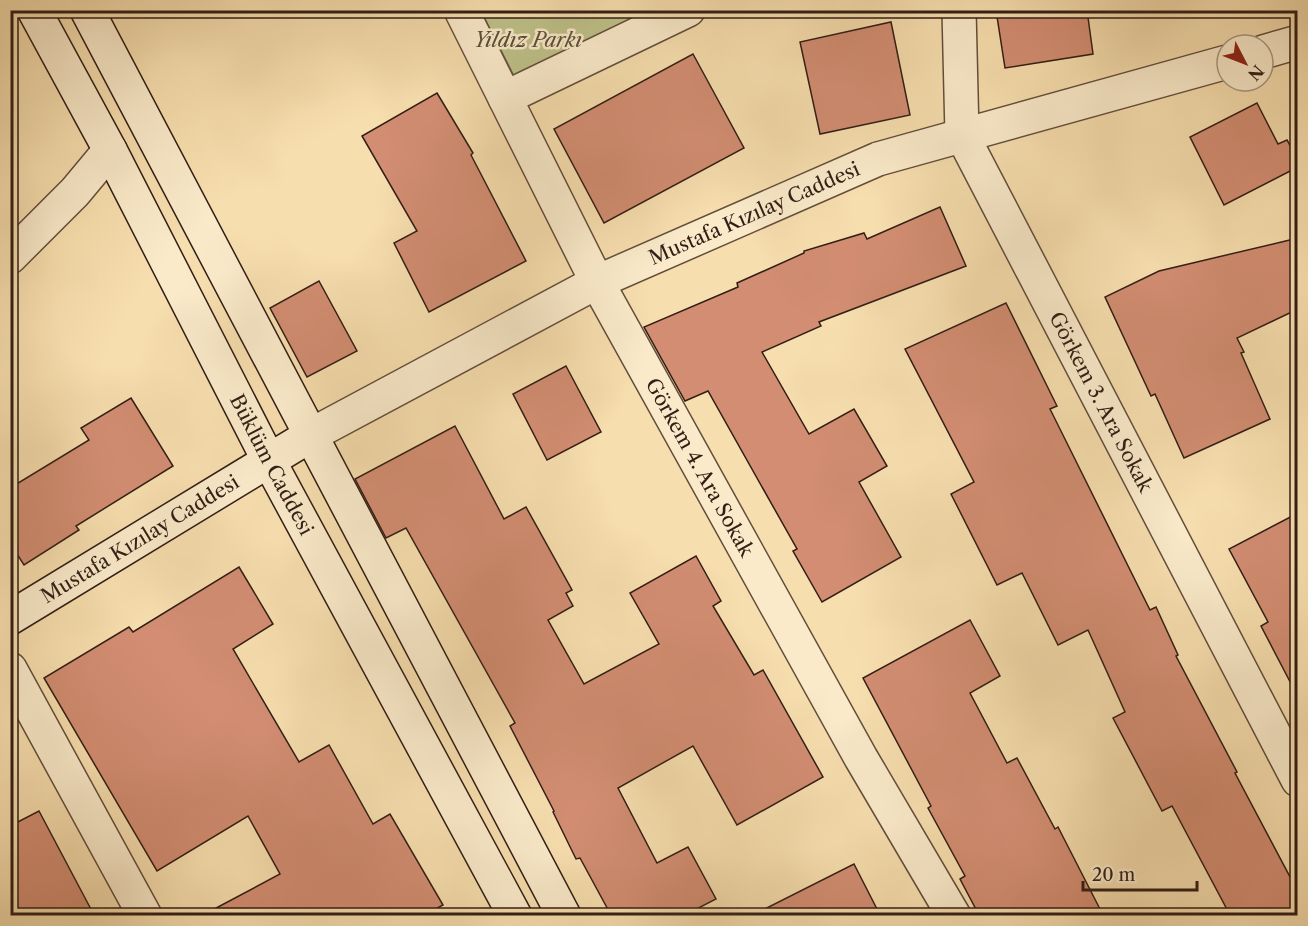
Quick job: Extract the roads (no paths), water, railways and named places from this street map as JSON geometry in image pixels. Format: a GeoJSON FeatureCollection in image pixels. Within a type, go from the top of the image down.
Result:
{"type":"FeatureCollection","features":[{"type":"Feature","properties":{"kind":"street","name":"Büklüm Caddesi"},"geometry":{"type":"LineString","coordinates":[[34,10],[110,150],[269,460],[515,915]]}},
{"type":"Feature","properties":{"kind":"street"},"geometry":{"type":"LineString","coordinates":[[87,10],[564,915]]}},
{"type":"Feature","properties":{"kind":"street","name":"Görkem 4. Ara Sokak"},"geometry":{"type":"LineString","coordinates":[[461,10],[597,282],[861,758],[954,915]]}},
{"type":"Feature","properties":{"kind":"street"},"geometry":{"type":"LineString","coordinates":[[505,98],[688,10]]}},
{"type":"Feature","properties":{"kind":"street","name":"Görkem 3. Ara Sokak"},"geometry":{"type":"LineString","coordinates":[[959,10],[962,135],[1298,780]]}},
{"type":"Feature","properties":{"kind":"street"},"geometry":{"type":"LineString","coordinates":[[1275,49],[1298,42]]}},
{"type":"Feature","properties":{"kind":"street","name":"Mustafa Kızılay Caddesi"},"geometry":{"type":"LineString","coordinates":[[10,618],[311,435],[597,282],[878,159],[1215,65]]}},
{"type":"Feature","properties":{"kind":"street"},"geometry":{"type":"LineString","coordinates":[[10,257],[75,192],[110,150]]}},
{"type":"Feature","properties":{"kind":"street"},"geometry":{"type":"LineString","coordinates":[[10,669],[145,915]]}},
{"type":"Feature","properties":{"kind":"park label","name":"Yıldız Parkı"},"geometry":{"type":"Point","coordinates":[528,40]}}]}
